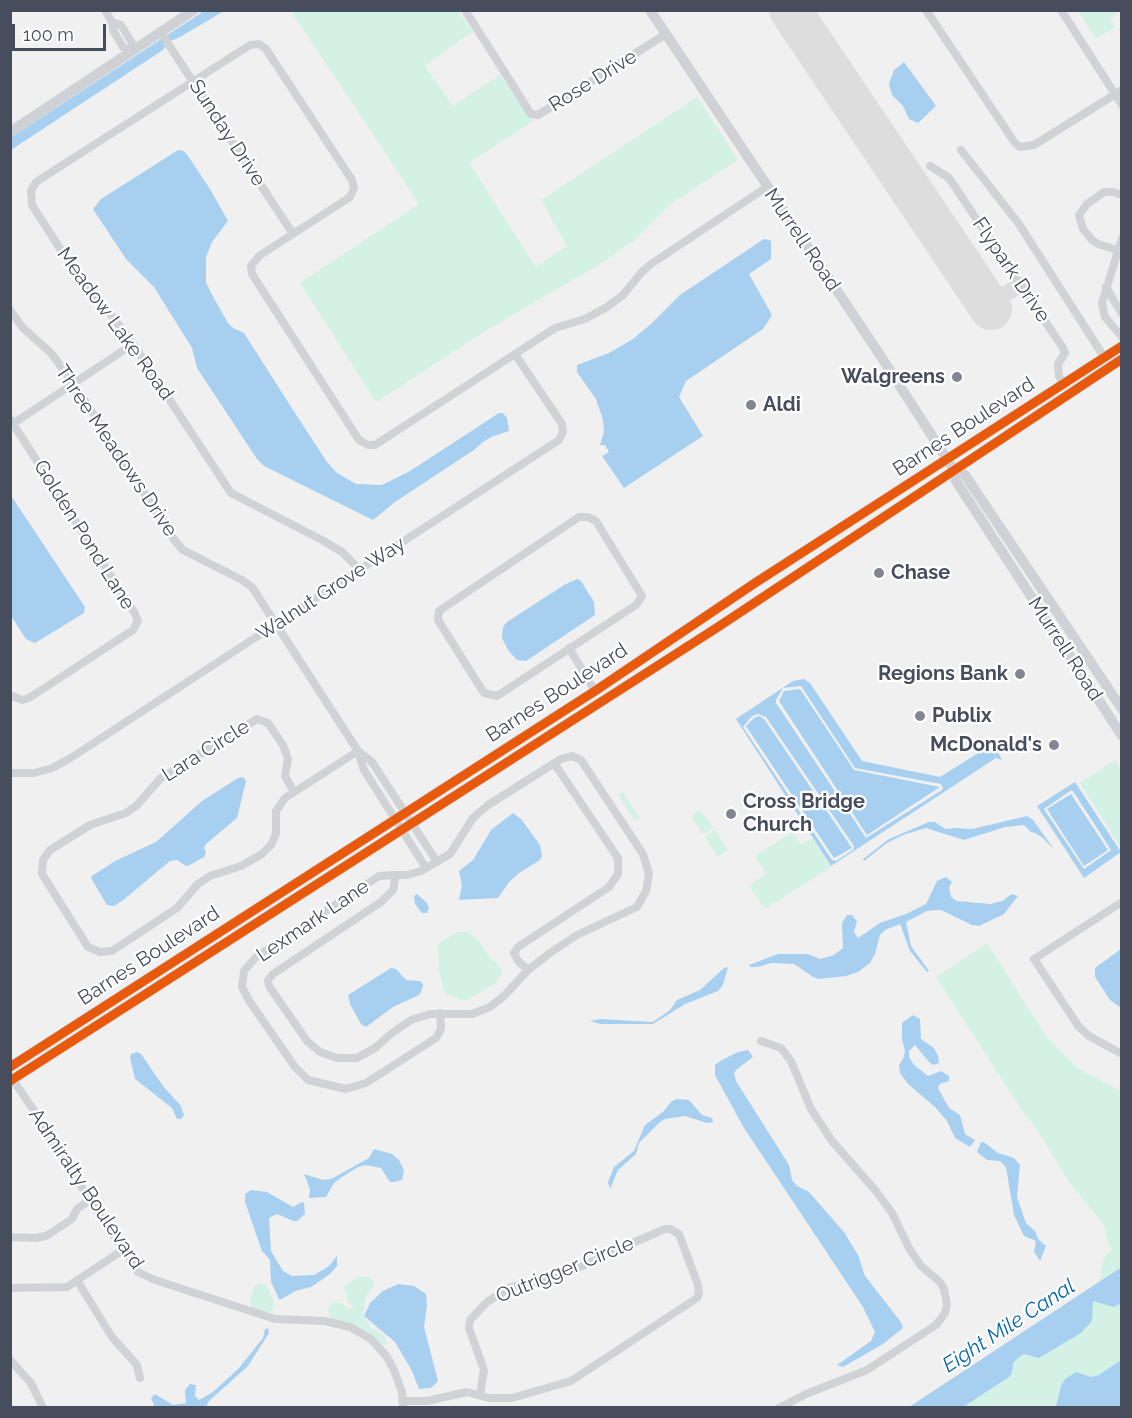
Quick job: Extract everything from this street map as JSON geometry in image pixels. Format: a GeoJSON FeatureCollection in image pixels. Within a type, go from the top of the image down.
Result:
{"type":"FeatureCollection","features":[{"type":"Feature","properties":{"kind":"main road"},"geometry":{"type":"LineString","coordinates":[[10,132],[194,10]]}},
{"type":"Feature","properties":{"kind":"main road","name":"Murrell Road"},"geometry":{"type":"LineString","coordinates":[[650,10],[947,459],[954,470],[956,481],[1122,736]]}},
{"type":"Feature","properties":{"kind":"main road","name":"Barnes Boulevard"},"geometry":{"type":"LineString","coordinates":[[10,1067],[400,815],[594,696],[812,546],[1122,346]]}},
{"type":"Feature","properties":{"kind":"main road","name":"Barnes Boulevard"},"geometry":{"type":"LineString","coordinates":[[12,1080],[748,607],[1122,359]]}},
{"type":"Feature","properties":{"kind":"main road","name":"Murrell Road"},"geometry":{"type":"LineString","coordinates":[[954,470],[965,475],[1122,709]]}},
{"type":"Feature","properties":{"kind":"main road"},"geometry":{"type":"LineString","coordinates":[[816,561],[822,547],[898,495],[906,485]]}},
{"type":"Feature","properties":{"kind":"main road"},"geometry":{"type":"LineString","coordinates":[[748,607],[759,594],[804,562],[812,546]]}},
{"type":"Feature","properties":{"kind":"main road"},"geometry":{"type":"LineString","coordinates":[[585,712],[594,696]]}},
{"type":"Feature","properties":{"kind":"main road"},"geometry":{"type":"LineString","coordinates":[[519,754],[533,740],[594,696]]}},
{"type":"Feature","properties":{"kind":"main road"},"geometry":{"type":"LineString","coordinates":[[12,1080],[24,1064],[106,1010],[112,1001]]}},
{"type":"Feature","properties":{"kind":"street"},"geometry":{"type":"LineString","coordinates":[[105,10],[123,47],[133,51]]}},
{"type":"Feature","properties":{"kind":"street","name":"Rose Drive"},"geometry":{"type":"LineString","coordinates":[[465,10],[531,114],[538,116],[666,34]]}},
{"type":"Feature","properties":{"kind":"street"},"geometry":{"type":"LineString","coordinates":[[926,10],[1015,143],[1020,147],[1034,146],[1118,92]]}},
{"type":"Feature","properties":{"kind":"street"},"geometry":{"type":"LineString","coordinates":[[1061,10],[1118,92],[1122,105]]}},
{"type":"Feature","properties":{"kind":"street","name":"Sunday Drive"},"geometry":{"type":"LineString","coordinates":[[161,33],[293,234]]}},
{"type":"Feature","properties":{"kind":"street","name":"Meadow Lake Road"},"geometry":{"type":"LineString","coordinates":[[293,234],[350,197],[354,188],[352,180],[272,58],[259,44],[250,45],[36,182],[31,191],[32,205],[84,286],[102,303],[133,344],[231,493],[322,540],[342,552],[360,570]]}},
{"type":"Feature","properties":{"kind":"street","name":"Flypark Drive"},"geometry":{"type":"LineString","coordinates":[[961,150],[1019,224],[1104,357]]}},
{"type":"Feature","properties":{"kind":"street","name":"Flypark Drive"},"geometry":{"type":"LineString","coordinates":[[930,166],[949,178],[1063,348],[1065,353],[1058,364],[1059,376],[1063,384]]}},
{"type":"Feature","properties":{"kind":"street"},"geometry":{"type":"LineString","coordinates":[[293,234],[259,256],[251,266],[252,274],[359,440],[368,445],[375,445],[555,328],[585,319],[607,307],[623,295],[640,273],[651,264],[767,188]]}},
{"type":"Feature","properties":{"kind":"street"},"geometry":{"type":"LineString","coordinates":[[1118,250],[1092,240],[1080,222],[1079,214],[1087,204],[1104,192],[1109,191],[1122,195]]}},
{"type":"Feature","properties":{"kind":"street"},"geometry":{"type":"LineString","coordinates":[[1122,238],[1102,303],[1103,312],[1122,337]]}},
{"type":"Feature","properties":{"kind":"street"},"geometry":{"type":"LineString","coordinates":[[1106,285],[1122,314]]}},
{"type":"Feature","properties":{"kind":"street","name":"Three Meadows Drive"},"geometry":{"type":"LineString","coordinates":[[10,310],[22,327],[51,353],[74,384],[175,541],[183,550],[252,587],[358,751],[372,762],[406,826]]}},
{"type":"Feature","properties":{"kind":"street"},"geometry":{"type":"LineString","coordinates":[[12,421],[74,384],[133,344]]}},
{"type":"Feature","properties":{"kind":"street","name":"Walnut Grove Way"},"geometry":{"type":"LineString","coordinates":[[10,773],[34,773],[52,768],[69,759],[559,440],[563,432],[562,424],[515,354]]}},
{"type":"Feature","properties":{"kind":"street","name":"Golden Pond Lane"},"geometry":{"type":"LineString","coordinates":[[10,695],[22,700],[29,698],[133,630],[138,621],[12,421]]}},
{"type":"Feature","properties":{"kind":"street"},"geometry":{"type":"LineString","coordinates":[[588,517],[596,520],[639,587],[642,596],[636,605],[569,648],[497,696],[489,696],[484,693],[438,620],[439,611],[579,518],[588,517]]}},
{"type":"Feature","properties":{"kind":"street"},"geometry":{"type":"LineString","coordinates":[[569,648],[594,696]]}},
{"type":"Feature","properties":{"kind":"street","name":"Lara Circle"},"geometry":{"type":"LineString","coordinates":[[294,792],[285,776],[288,759],[283,745],[268,723],[255,719],[160,779],[137,805],[126,813],[90,825],[50,850],[43,860],[42,874],[88,947],[100,952],[112,951],[177,908],[198,884],[210,876],[241,867],[271,846],[276,834],[276,811],[285,798],[358,751]]}},
{"type":"Feature","properties":{"kind":"street"},"geometry":{"type":"LineString","coordinates":[[396,875],[393,890],[381,902],[273,974],[268,980],[269,986],[307,1041],[320,1052],[338,1058],[357,1058],[375,1048],[411,1020],[430,1014],[472,1014],[490,1007],[504,996],[528,970],[577,935],[637,907],[646,891],[649,874],[643,854],[581,760],[572,756],[554,763],[618,858],[618,874],[609,886],[518,947],[514,953],[518,961],[528,970]]}},
{"type":"Feature","properties":{"kind":"street","name":"Lexmark Lane"},"geometry":{"type":"LineString","coordinates":[[440,1014],[441,1029],[436,1038],[366,1083],[346,1089],[308,1080],[295,1067],[242,987],[244,971],[256,957],[379,876],[407,876],[450,854],[473,818],[488,805],[554,763]]}},
{"type":"Feature","properties":{"kind":"street"},"geometry":{"type":"LineString","coordinates":[[406,826],[437,862]]}},
{"type":"Feature","properties":{"kind":"street"},"geometry":{"type":"LineString","coordinates":[[406,826],[426,868]]}},
{"type":"Feature","properties":{"kind":"street"},"geometry":{"type":"LineString","coordinates":[[1122,902],[1034,959],[1079,1027],[1122,1054]]}},
{"type":"Feature","properties":{"kind":"street"},"geometry":{"type":"LineString","coordinates":[[761,1041],[781,1048],[791,1061],[811,1109],[832,1141],[892,1213],[921,1266],[940,1282],[947,1304],[945,1313],[936,1325],[867,1370],[779,1407]]}},
{"type":"Feature","properties":{"kind":"street","name":"Admiralty Boulevard"},"geometry":{"type":"LineString","coordinates":[[12,1080],[138,1272],[154,1280],[275,1320],[325,1321],[350,1328],[371,1339],[387,1357],[394,1370],[403,1404]]}},
{"type":"Feature","properties":{"kind":"street"},"geometry":{"type":"LineString","coordinates":[[10,1237],[46,1236],[72,1219],[77,1209],[90,1200]]}},
{"type":"Feature","properties":{"kind":"street","name":"Outrigger Circle"},"geometry":{"type":"LineString","coordinates":[[403,1404],[467,1392],[489,1398],[512,1398],[571,1381],[694,1301],[699,1289],[680,1234],[665,1229],[623,1246],[557,1278],[511,1287],[486,1302],[470,1320],[470,1328],[484,1370],[480,1394]]}},
{"type":"Feature","properties":{"kind":"street"},"geometry":{"type":"LineString","coordinates":[[10,1288],[67,1287],[78,1282],[123,1250]]}},
{"type":"Feature","properties":{"kind":"street"},"geometry":{"type":"LineString","coordinates":[[78,1282],[112,1336],[137,1365],[140,1378]]}},
{"type":"Feature","properties":{"kind":"street"},"geometry":{"type":"LineString","coordinates":[[10,1360],[31,1383],[43,1407]]}},
{"type":"Feature","properties":{"kind":"green space"},"geometry":{"type":"Polygon","coordinates":[[[1121,10],[1110,19],[1115,27],[1096,39],[1078,11],[1121,10]]]}},
{"type":"Feature","properties":{"kind":"green space"},"geometry":{"type":"Polygon","coordinates":[[[291,11],[458,11],[473,31],[425,66],[453,106],[500,75],[533,121],[469,163],[536,267],[567,246],[541,200],[697,97],[738,160],[671,204],[636,239],[597,266],[487,330],[376,402],[300,283],[419,204],[291,11]]]}},
{"type":"Feature","properties":{"kind":"green space"},"geometry":{"type":"Polygon","coordinates":[[[1115,760],[1121,770],[1121,848],[1080,783],[1115,760]]]}},
{"type":"Feature","properties":{"kind":"green space"},"geometry":{"type":"Polygon","coordinates":[[[623,792],[640,818],[635,821],[618,795],[623,792]]]}},
{"type":"Feature","properties":{"kind":"green space"},"geometry":{"type":"Polygon","coordinates":[[[700,810],[713,827],[703,834],[691,816],[700,810]]]}},
{"type":"Feature","properties":{"kind":"green space"},"geometry":{"type":"Polygon","coordinates":[[[715,830],[728,850],[718,857],[705,837],[715,830]]]}},
{"type":"Feature","properties":{"kind":"green space"},"geometry":{"type":"Polygon","coordinates":[[[792,832],[801,845],[812,838],[831,867],[765,909],[749,886],[766,873],[755,856],[792,832]]]}},
{"type":"Feature","properties":{"kind":"green space"},"geometry":{"type":"Polygon","coordinates":[[[457,932],[468,932],[478,940],[502,972],[496,983],[467,1000],[460,1000],[444,992],[439,970],[438,944],[457,932]]]}},
{"type":"Feature","properties":{"kind":"green space"},"geometry":{"type":"Polygon","coordinates":[[[987,943],[1046,1036],[1077,1068],[1121,1091],[1121,1267],[1100,1280],[1103,1259],[1112,1250],[1107,1241],[1104,1225],[1069,1182],[936,977],[987,943]]]}},
{"type":"Feature","properties":{"kind":"green space"},"geometry":{"type":"Polygon","coordinates":[[[1121,1272],[1121,1407],[916,1407],[1121,1272]]]}},
{"type":"Feature","properties":{"kind":"green space"},"geometry":{"type":"Polygon","coordinates":[[[359,1276],[369,1277],[374,1281],[373,1288],[366,1296],[363,1315],[370,1327],[385,1336],[388,1343],[385,1345],[357,1326],[331,1318],[328,1312],[332,1302],[341,1303],[348,1309],[354,1308],[347,1300],[347,1293],[344,1292],[345,1286],[359,1276]]]}},
{"type":"Feature","properties":{"kind":"green space"},"geometry":{"type":"Polygon","coordinates":[[[262,1282],[269,1290],[274,1303],[269,1314],[251,1308],[250,1299],[255,1285],[262,1282]]]}},
{"type":"Feature","properties":{"kind":"water"},"geometry":{"type":"Polygon","coordinates":[[[204,11],[224,11],[168,42],[163,50],[11,150],[10,138],[204,11]]]}},
{"type":"Feature","properties":{"kind":"water"},"geometry":{"type":"Polygon","coordinates":[[[904,62],[936,106],[918,123],[909,119],[903,106],[892,95],[889,84],[894,70],[904,62]]]}},
{"type":"Feature","properties":{"kind":"water"},"geometry":{"type":"Polygon","coordinates":[[[178,150],[184,151],[190,159],[228,221],[212,242],[206,257],[206,282],[210,291],[228,323],[244,333],[327,462],[337,473],[356,484],[382,485],[410,471],[499,413],[503,413],[507,418],[509,431],[483,442],[395,502],[373,520],[264,466],[257,459],[197,368],[192,348],[154,287],[126,259],[93,209],[101,199],[178,150]]]}},
{"type":"Feature","properties":{"kind":"water"},"geometry":{"type":"Polygon","coordinates":[[[764,239],[771,242],[771,259],[749,274],[772,315],[763,329],[686,381],[679,397],[703,436],[624,488],[602,456],[609,452],[605,445],[600,445],[604,432],[603,420],[596,399],[577,372],[577,365],[609,353],[633,339],[680,295],[764,239]]]}},
{"type":"Feature","properties":{"kind":"water"},"geometry":{"type":"Polygon","coordinates":[[[10,494],[85,607],[84,613],[35,643],[26,639],[11,616],[10,494]]]}},
{"type":"Feature","properties":{"kind":"water"},"geometry":{"type":"Polygon","coordinates":[[[577,579],[581,581],[594,602],[595,615],[526,661],[517,660],[508,650],[502,638],[503,627],[507,622],[564,585],[577,579]]]}},
{"type":"Feature","properties":{"kind":"water"},"geometry":{"type":"Polygon","coordinates":[[[804,679],[810,683],[862,761],[940,777],[991,745],[995,746],[1002,760],[996,758],[831,866],[736,719],[793,681],[804,679]],[[801,686],[783,688],[776,703],[866,838],[942,790],[941,784],[855,768],[801,686]],[[758,714],[752,716],[743,727],[832,860],[836,861],[853,850],[854,846],[766,717],[758,714]]]}},
{"type":"Feature","properties":{"kind":"water"},"geometry":{"type":"Polygon","coordinates":[[[800,689],[854,770],[940,787],[867,835],[779,701],[784,691],[800,689]]]}},
{"type":"Feature","properties":{"kind":"water"},"geometry":{"type":"Polygon","coordinates":[[[759,716],[764,719],[852,848],[834,858],[746,726],[759,716]]]}},
{"type":"Feature","properties":{"kind":"water"},"geometry":{"type":"Polygon","coordinates":[[[243,777],[246,781],[237,818],[206,844],[204,857],[186,866],[177,860],[170,861],[122,901],[114,906],[107,905],[91,878],[92,876],[115,861],[156,842],[202,801],[243,777]]]}},
{"type":"Feature","properties":{"kind":"water"},"geometry":{"type":"Polygon","coordinates":[[[1075,782],[1121,852],[1084,878],[1037,806],[1075,782]],[[1073,791],[1044,809],[1084,869],[1111,850],[1073,791]]]}},
{"type":"Feature","properties":{"kind":"water"},"geometry":{"type":"Polygon","coordinates":[[[1071,794],[1108,850],[1084,866],[1047,809],[1071,794]]]}},
{"type":"Feature","properties":{"kind":"water"},"geometry":{"type":"Polygon","coordinates":[[[513,813],[521,819],[540,845],[542,856],[540,860],[509,882],[498,898],[459,900],[462,885],[459,871],[473,860],[491,830],[513,813]]]}},
{"type":"Feature","properties":{"kind":"water"},"geometry":{"type":"Polygon","coordinates":[[[1027,816],[1033,820],[1054,849],[1024,825],[1005,827],[964,840],[926,828],[903,835],[887,843],[864,861],[863,859],[889,839],[929,822],[935,822],[945,829],[972,829],[1027,816]]]}},
{"type":"Feature","properties":{"kind":"water"},"geometry":{"type":"Polygon","coordinates":[[[946,877],[952,882],[949,887],[951,897],[957,901],[990,904],[1002,901],[1012,894],[1018,896],[1004,914],[979,926],[941,910],[927,911],[906,922],[911,946],[929,971],[927,972],[910,951],[900,924],[885,930],[880,935],[870,963],[858,972],[846,976],[819,979],[794,964],[771,963],[758,967],[749,965],[778,954],[808,954],[820,959],[834,955],[843,948],[842,923],[847,915],[852,915],[857,921],[854,932],[858,938],[880,923],[926,904],[937,881],[946,877]]]}},
{"type":"Feature","properties":{"kind":"water"},"geometry":{"type":"Polygon","coordinates":[[[417,894],[427,903],[429,908],[427,913],[422,913],[415,904],[414,896],[417,894]]]}},
{"type":"Feature","properties":{"kind":"water"},"geometry":{"type":"Polygon","coordinates":[[[1121,949],[1121,1008],[1110,1000],[1095,977],[1095,968],[1121,949]]]}},
{"type":"Feature","properties":{"kind":"water"},"geometry":{"type":"Polygon","coordinates":[[[728,967],[723,985],[718,991],[685,1004],[653,1024],[600,1024],[590,1021],[600,1019],[653,1022],[670,1010],[677,1000],[700,990],[728,967]]]}},
{"type":"Feature","properties":{"kind":"water"},"geometry":{"type":"Polygon","coordinates":[[[391,968],[396,969],[406,980],[420,981],[423,984],[422,990],[419,995],[393,1007],[366,1027],[361,1024],[350,1004],[348,995],[391,968]]]}},
{"type":"Feature","properties":{"kind":"water"},"geometry":{"type":"Polygon","coordinates":[[[913,1015],[920,1019],[921,1039],[934,1048],[939,1063],[933,1065],[929,1062],[915,1045],[909,1051],[909,1057],[914,1065],[928,1076],[941,1071],[949,1076],[949,1081],[940,1084],[938,1088],[949,1108],[960,1115],[965,1134],[975,1140],[970,1147],[955,1138],[947,1121],[936,1108],[908,1084],[900,1073],[899,1065],[905,1051],[902,1023],[913,1015]]]}},
{"type":"Feature","properties":{"kind":"water"},"geometry":{"type":"Polygon","coordinates":[[[748,1050],[753,1057],[736,1070],[734,1073],[736,1081],[789,1165],[792,1180],[797,1186],[809,1192],[844,1232],[858,1255],[865,1276],[901,1322],[903,1328],[883,1344],[843,1367],[837,1365],[871,1341],[875,1332],[863,1307],[744,1128],[715,1075],[715,1065],[738,1052],[748,1050]]]}},
{"type":"Feature","properties":{"kind":"water"},"geometry":{"type":"Polygon","coordinates":[[[137,1052],[141,1054],[163,1086],[181,1106],[184,1115],[181,1119],[177,1119],[172,1108],[135,1079],[130,1058],[131,1054],[137,1052]]]}},
{"type":"Feature","properties":{"kind":"water"},"geometry":{"type":"Polygon","coordinates":[[[677,1099],[689,1100],[702,1115],[712,1118],[713,1122],[707,1123],[685,1116],[660,1122],[639,1143],[636,1154],[618,1170],[610,1189],[608,1182],[614,1167],[634,1151],[645,1125],[677,1099]]]}},
{"type":"Feature","properties":{"kind":"water"},"geometry":{"type":"Polygon","coordinates":[[[981,1142],[998,1153],[1014,1158],[1020,1165],[1017,1197],[1026,1223],[1046,1246],[1040,1261],[1034,1252],[1036,1241],[1024,1236],[1014,1215],[1006,1167],[1000,1161],[987,1160],[977,1152],[981,1142]]]}},
{"type":"Feature","properties":{"kind":"water"},"geometry":{"type":"Polygon","coordinates":[[[374,1149],[392,1154],[399,1160],[404,1170],[402,1180],[390,1182],[381,1168],[366,1165],[358,1167],[334,1183],[326,1197],[309,1198],[310,1189],[304,1174],[323,1180],[331,1179],[369,1158],[374,1149]]]}},
{"type":"Feature","properties":{"kind":"water"},"geometry":{"type":"Polygon","coordinates":[[[251,1190],[267,1192],[293,1207],[304,1203],[305,1214],[297,1221],[277,1214],[269,1218],[271,1251],[283,1271],[292,1276],[314,1275],[329,1266],[337,1256],[337,1266],[330,1274],[311,1287],[295,1291],[279,1299],[271,1282],[270,1260],[262,1251],[245,1202],[245,1194],[251,1190]]]}},
{"type":"Feature","properties":{"kind":"water"},"geometry":{"type":"Polygon","coordinates":[[[1121,1271],[1121,1303],[1114,1307],[1093,1301],[1092,1321],[1081,1333],[1039,1358],[1024,1354],[1013,1363],[1009,1377],[963,1407],[914,1407],[1121,1271]]]}},
{"type":"Feature","properties":{"kind":"water"},"geometry":{"type":"Polygon","coordinates":[[[398,1284],[414,1286],[426,1294],[424,1327],[438,1381],[431,1388],[419,1389],[412,1371],[395,1342],[364,1316],[370,1303],[383,1291],[398,1284]]]}},
{"type":"Feature","properties":{"kind":"water"},"geometry":{"type":"Polygon","coordinates":[[[268,1328],[269,1333],[248,1366],[209,1401],[206,1407],[155,1407],[151,1398],[155,1394],[173,1405],[186,1403],[185,1390],[190,1384],[196,1385],[195,1396],[199,1400],[213,1392],[239,1368],[263,1338],[265,1329],[268,1328]]]}},
{"type":"Feature","properties":{"kind":"water"},"geometry":{"type":"Polygon","coordinates":[[[1121,1360],[1121,1407],[1056,1407],[1065,1379],[1076,1372],[1091,1377],[1099,1375],[1121,1360]]]}},
{"type":"Feature","properties":{"kind":"waterway","name":"Eight Mile Canal"},"geometry":{"type":"LineString","coordinates":[[914,1408],[1122,1271]]}},
{"type":"Feature","properties":{"kind":"taxiway"},"geometry":{"type":"LineString","coordinates":[[988,305],[1020,285]]}},
{"type":"Feature","properties":{"kind":"runway"},"geometry":{"type":"LineString","coordinates":[[790,10],[991,309]]}},
{"type":"Feature","properties":{"kind":"cycle path"},"geometry":{"type":"LineString","coordinates":[[10,1067],[595,691],[755,583],[1122,346]]}},
{"type":"Feature","properties":{"kind":"cycle path"},"geometry":{"type":"LineString","coordinates":[[10,1081],[718,627],[1122,359]]}},
{"type":"Feature","properties":{"kind":"place","name":"Walgreens"},"geometry":{"type":"Point","coordinates":[957,377]}},
{"type":"Feature","properties":{"kind":"place","name":"Aldi"},"geometry":{"type":"Point","coordinates":[751,405]}},
{"type":"Feature","properties":{"kind":"place","name":"Chase"},"geometry":{"type":"Point","coordinates":[879,573]}},
{"type":"Feature","properties":{"kind":"place","name":"Regions Bank"},"geometry":{"type":"Point","coordinates":[1020,674]}},
{"type":"Feature","properties":{"kind":"place","name":"Publix"},"geometry":{"type":"Point","coordinates":[920,716]}},
{"type":"Feature","properties":{"kind":"place","name":"McDonald's"},"geometry":{"type":"Point","coordinates":[1054,745]}},
{"type":"Feature","properties":{"kind":"place","name":"Cross Bridge Church"},"geometry":{"type":"Point","coordinates":[731,814]}}]}
